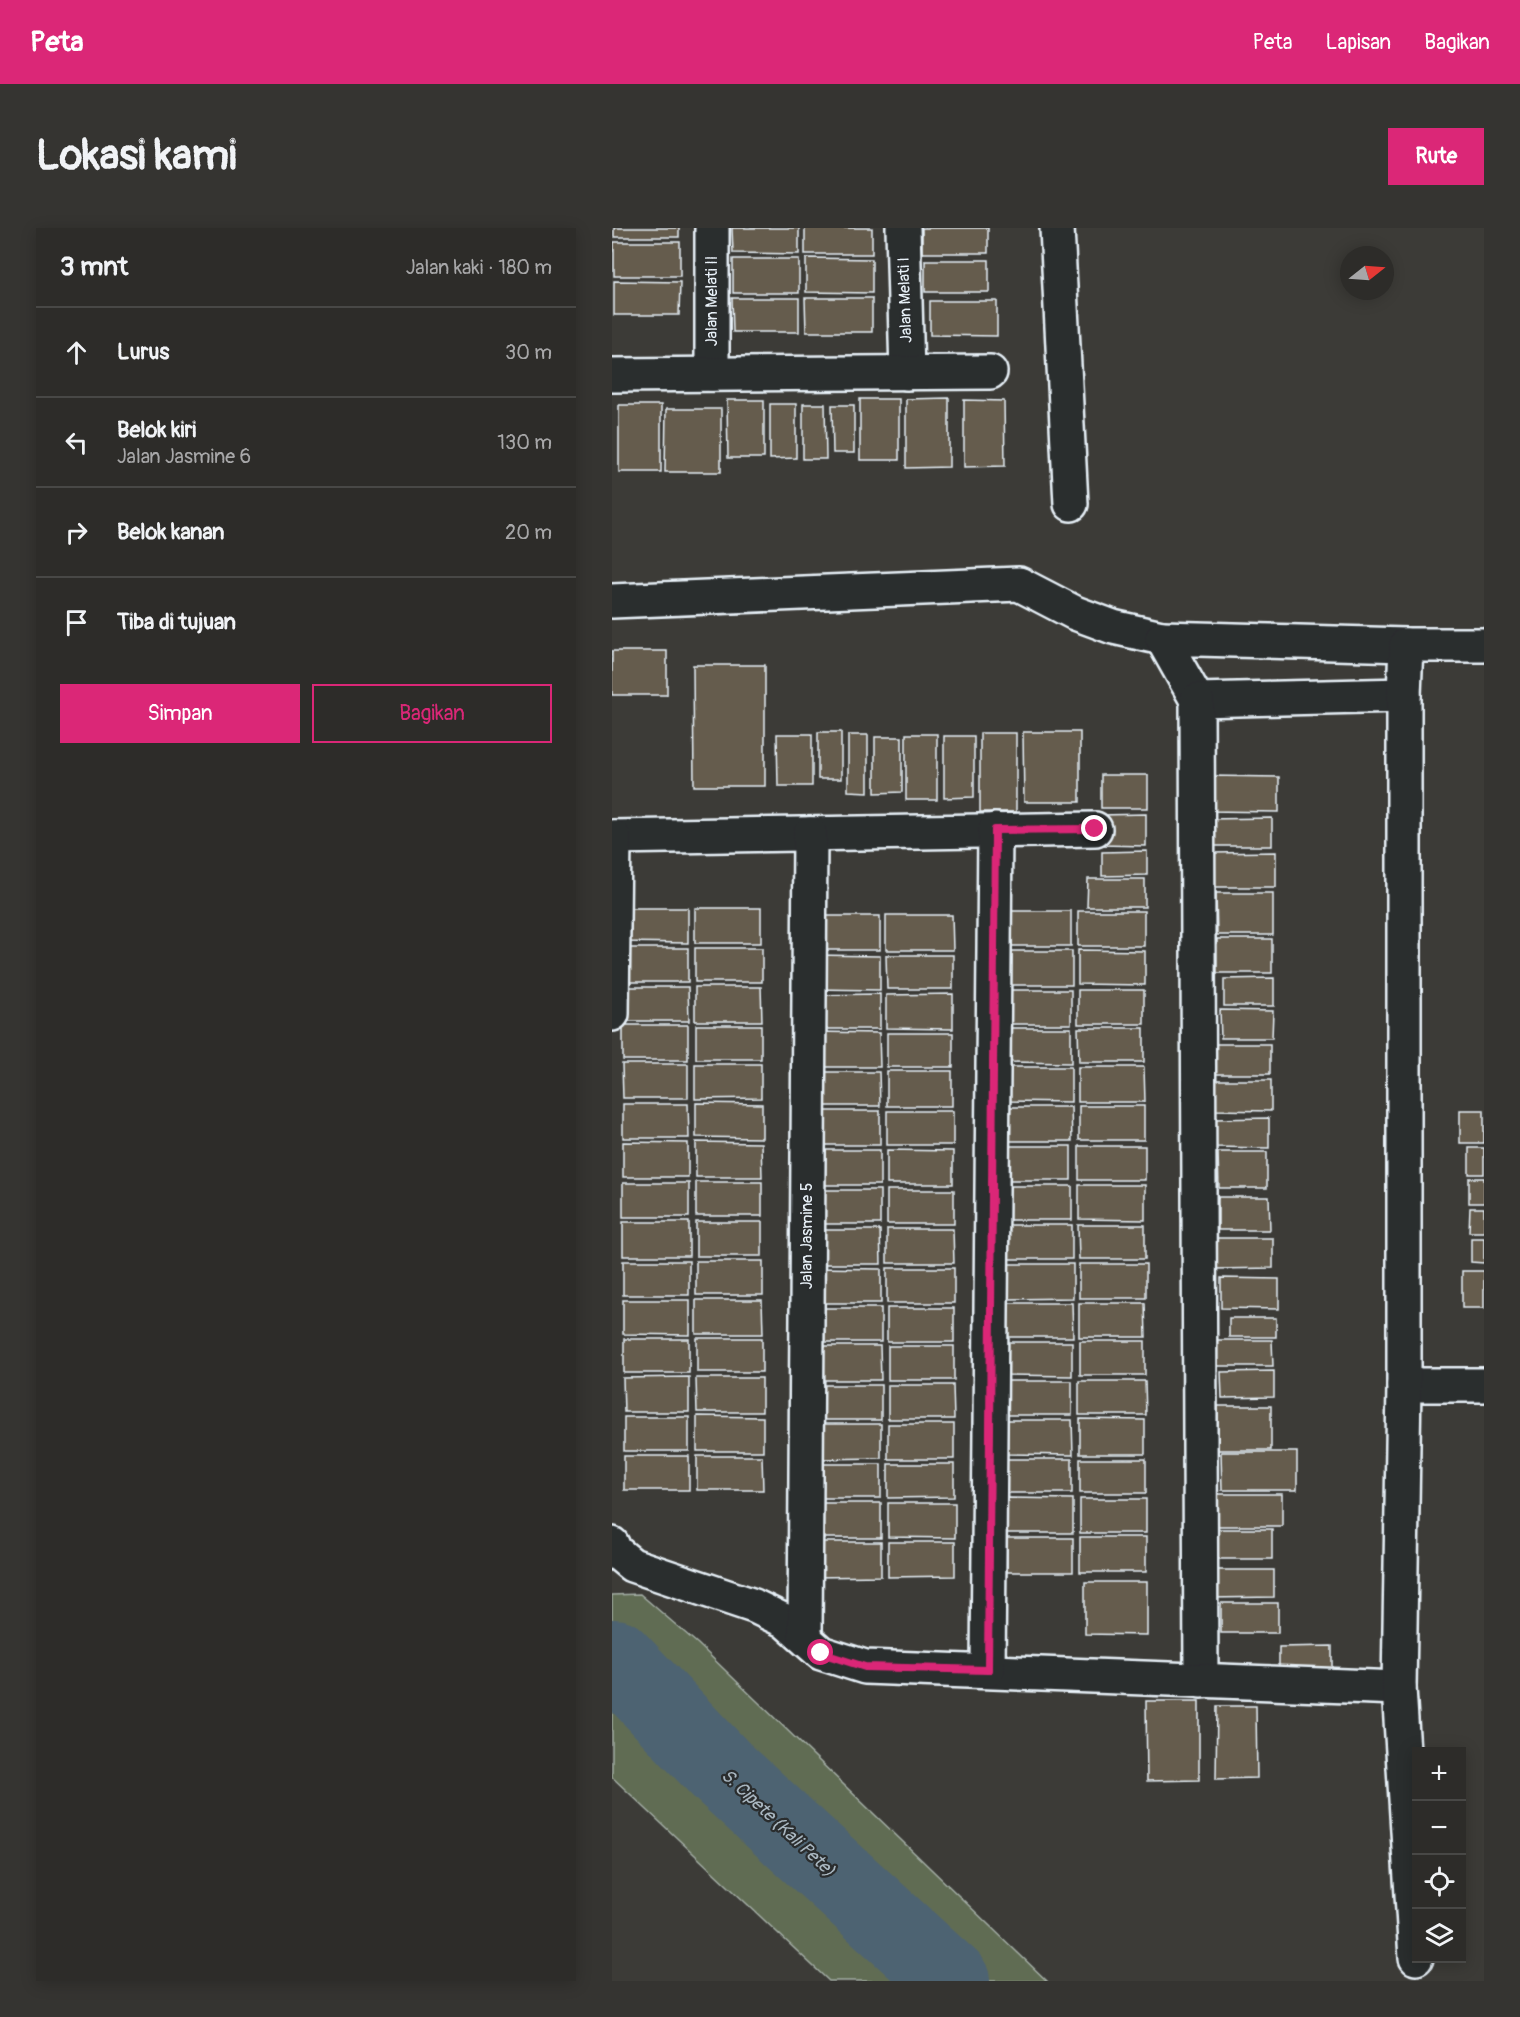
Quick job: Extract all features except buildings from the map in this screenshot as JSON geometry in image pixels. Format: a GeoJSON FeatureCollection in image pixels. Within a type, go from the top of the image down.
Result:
{"type":"FeatureCollection","features":[{"type":"Feature","properties":{"kind":"street","name":"Jalan Melati II"},"geometry":{"type":"LineString","coordinates":[[712,228],[712,374]]}},
{"type":"Feature","properties":{"kind":"street","name":"Jalan Melati I"},"geometry":{"type":"LineString","coordinates":[[903,228],[907,373]]}},
{"type":"Feature","properties":{"kind":"street"},"geometry":{"type":"LineString","coordinates":[[1058,228],[1071,504]]}},
{"type":"Feature","properties":{"kind":"street"},"geometry":{"type":"LineString","coordinates":[[612,375],[990,372]]}},
{"type":"Feature","properties":{"kind":"street"},"geometry":{"type":"LineString","coordinates":[[612,600],[1019,584],[1075,614],[1113,627],[1162,638],[1484,645]]}},
{"type":"Feature","properties":{"kind":"street"},"geometry":{"type":"LineString","coordinates":[[1162,638],[1197,700],[1202,1681]]}},
{"type":"Feature","properties":{"kind":"street"},"geometry":{"type":"LineString","coordinates":[[1406,645],[1404,695],[1404,1385],[1399,1688],[1413,1909]]}},
{"type":"Feature","properties":{"kind":"street"},"geometry":{"type":"LineString","coordinates":[[1197,700],[1404,695]]}},
{"type":"Feature","properties":{"kind":"street"},"geometry":{"type":"LineString","coordinates":[[612,1014],[613,837],[1095,829]]}},
{"type":"Feature","properties":{"kind":"street"},"geometry":{"type":"LineString","coordinates":[[988,1670],[995,830]]}},
{"type":"Feature","properties":{"kind":"street","name":"Jalan Jasmine 5"},"geometry":{"type":"LineString","coordinates":[[805,1638],[810,834]]}},
{"type":"Feature","properties":{"kind":"street"},"geometry":{"type":"LineString","coordinates":[[1404,1385],[1484,1386]]}},
{"type":"Feature","properties":{"kind":"street"},"geometry":{"type":"LineString","coordinates":[[612,1544],[615,1551],[632,1565],[754,1606],[785,1621],[821,1653],[865,1667],[988,1670],[1399,1688]]}},
{"type":"Feature","properties":{"kind":"street"},"geometry":{"type":"LineString","coordinates":[[1416,1963],[1418,1981]]}},
{"type":"Feature","properties":{"kind":"green space"},"geometry":{"type":"Polygon","coordinates":[[[640,1594],[698,1644],[1047,1981],[953,1981],[628,1670],[722,1771],[951,1981],[829,1981],[612,1777],[612,1595],[640,1594]]]}},
{"type":"Feature","properties":{"kind":"waterway","name":"S. Cipete (Kali Pete)"},"geometry":{"type":"LineString","coordinates":[[612,1658],[615,1658],[722,1771],[951,1981]]}},
{"type":"Feature","properties":{"kind":"route"},"geometry":{"type":"LineString","coordinates":[[821,1653],[865,1667],[988,1670],[995,830],[1095,829]]}}]}
